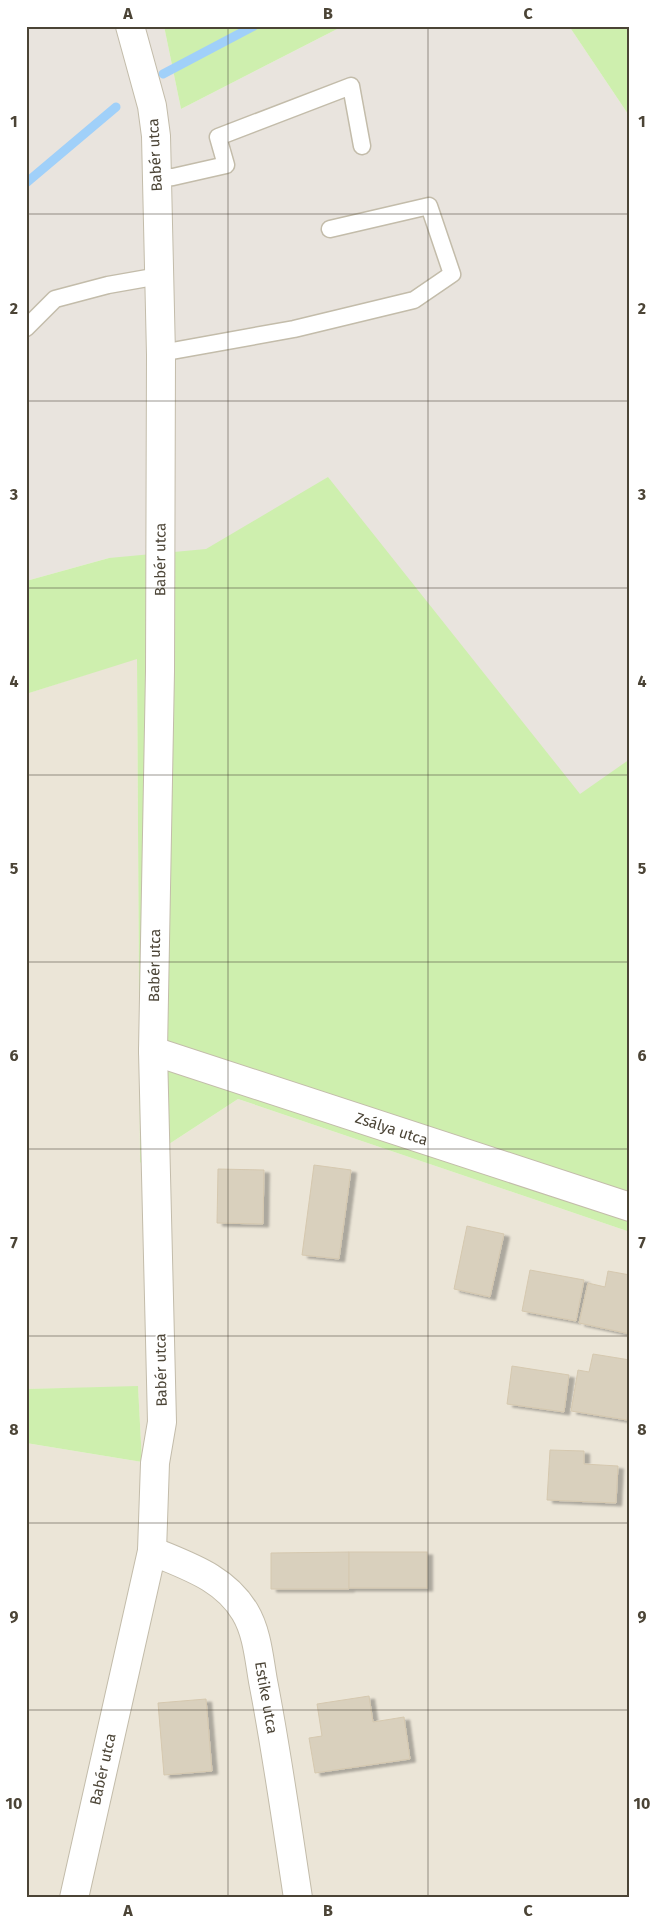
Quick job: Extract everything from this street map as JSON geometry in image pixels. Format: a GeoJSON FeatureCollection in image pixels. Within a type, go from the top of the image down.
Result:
{"type":"FeatureCollection","features":[{"type":"Feature","properties":{"kind":"street","name":"Babér utca"},"geometry":{"type":"LineString","coordinates":[[74,1898],[152,1551],[155,1463],[162,1422],[153,1051],[160,671],[160,355],[156,136],[152,106],[130,26]]}},
{"type":"Feature","properties":{"kind":"street","name":"Zsálya utca"},"geometry":{"type":"LineString","coordinates":[[153,1051],[630,1206]]}},
{"type":"Feature","properties":{"kind":"street","name":"Estike utca"},"geometry":{"type":"LineString","coordinates":[[152,1551],[204,1573],[220,1584],[235,1598],[248,1618],[253,1631],[266,1695],[298,1898]]}},
{"type":"Feature","properties":{"kind":"lane"},"geometry":{"type":"LineString","coordinates":[[156,179],[226,165],[218,137],[351,86],[362,146]]}},
{"type":"Feature","properties":{"kind":"lane"},"geometry":{"type":"LineString","coordinates":[[160,355],[172,350],[294,329],[414,300],[452,274],[429,206],[330,229]]}},
{"type":"Feature","properties":{"kind":"lane"},"geometry":{"type":"LineString","coordinates":[[26,328],[55,299],[108,285],[159,276]]}},
{"type":"Feature","properties":{"kind":"shaded area"},"geometry":{"type":"Polygon","coordinates":[[[26,26],[164,26],[181,109],[343,26],[569,26],[630,117],[630,948],[109,558],[26,581],[26,26]]]}},
{"type":"Feature","properties":{"kind":"shaded area"},"geometry":{"type":"Polygon","coordinates":[[[137,658],[140,1163],[238,1099],[630,1232],[630,1898],[26,1898],[26,1443],[142,1462],[138,1387],[26,1389],[26,694],[137,658]]]}},
{"type":"Feature","properties":{"kind":"green space"},"geometry":{"type":"Polygon","coordinates":[[[164,26],[343,26],[181,109],[164,26]]]}},
{"type":"Feature","properties":{"kind":"green space"},"geometry":{"type":"Polygon","coordinates":[[[569,26],[630,26],[630,117],[569,26]]]}},
{"type":"Feature","properties":{"kind":"green space"},"geometry":{"type":"Polygon","coordinates":[[[328,477],[580,794],[630,759],[630,1232],[238,1099],[140,1163],[137,659],[26,694],[26,581],[109,558],[206,549],[328,477]]]}},
{"type":"Feature","properties":{"kind":"green space"},"geometry":{"type":"Polygon","coordinates":[[[138,1386],[142,1462],[26,1443],[26,1389],[138,1386]]]}},
{"type":"Feature","properties":{"kind":"building"},"geometry":{"type":"Polygon","coordinates":[[[314,1165],[351,1170],[339,1259],[302,1255],[314,1165]]]}},
{"type":"Feature","properties":{"kind":"building"},"geometry":{"type":"Polygon","coordinates":[[[218,1169],[264,1170],[263,1224],[217,1223],[218,1169]]]}},
{"type":"Feature","properties":{"kind":"building"},"geometry":{"type":"Polygon","coordinates":[[[467,1226],[504,1234],[490,1297],[454,1289],[467,1226]]]}},
{"type":"Feature","properties":{"kind":"building"},"geometry":{"type":"Polygon","coordinates":[[[530,1270],[584,1280],[576,1321],[522,1311],[530,1270]]]}},
{"type":"Feature","properties":{"kind":"building"},"geometry":{"type":"Polygon","coordinates":[[[608,1271],[630,1275],[630,1334],[579,1323],[588,1283],[605,1287],[608,1271]]]}},
{"type":"Feature","properties":{"kind":"building"},"geometry":{"type":"Polygon","coordinates":[[[593,1354],[630,1360],[630,1401],[627,1420],[571,1411],[578,1370],[589,1372],[593,1354]]]}},
{"type":"Feature","properties":{"kind":"building"},"geometry":{"type":"Polygon","coordinates":[[[512,1366],[569,1375],[564,1412],[507,1404],[512,1366]]]}},
{"type":"Feature","properties":{"kind":"building"},"geometry":{"type":"Polygon","coordinates":[[[550,1450],[584,1451],[584,1464],[618,1466],[616,1503],[547,1500],[550,1450]]]}},
{"type":"Feature","properties":{"kind":"building"},"geometry":{"type":"Polygon","coordinates":[[[349,1552],[349,1589],[271,1589],[271,1553],[349,1552]]]}},
{"type":"Feature","properties":{"kind":"building"},"geometry":{"type":"Polygon","coordinates":[[[349,1552],[427,1552],[427,1588],[349,1588],[349,1552]]]}},
{"type":"Feature","properties":{"kind":"building"},"geometry":{"type":"Polygon","coordinates":[[[369,1696],[373,1722],[404,1717],[410,1759],[315,1773],[309,1738],[322,1736],[317,1704],[369,1696]]]}},
{"type":"Feature","properties":{"kind":"building"},"geometry":{"type":"Polygon","coordinates":[[[206,1699],[212,1771],[164,1775],[158,1703],[206,1699]]]}},
{"type":"Feature","properties":{"kind":"waterway"},"geometry":{"type":"LineString","coordinates":[[163,74],[254,26]]}},
{"type":"Feature","properties":{"kind":"waterway"},"geometry":{"type":"LineString","coordinates":[[26,183],[116,107]]}}]}
